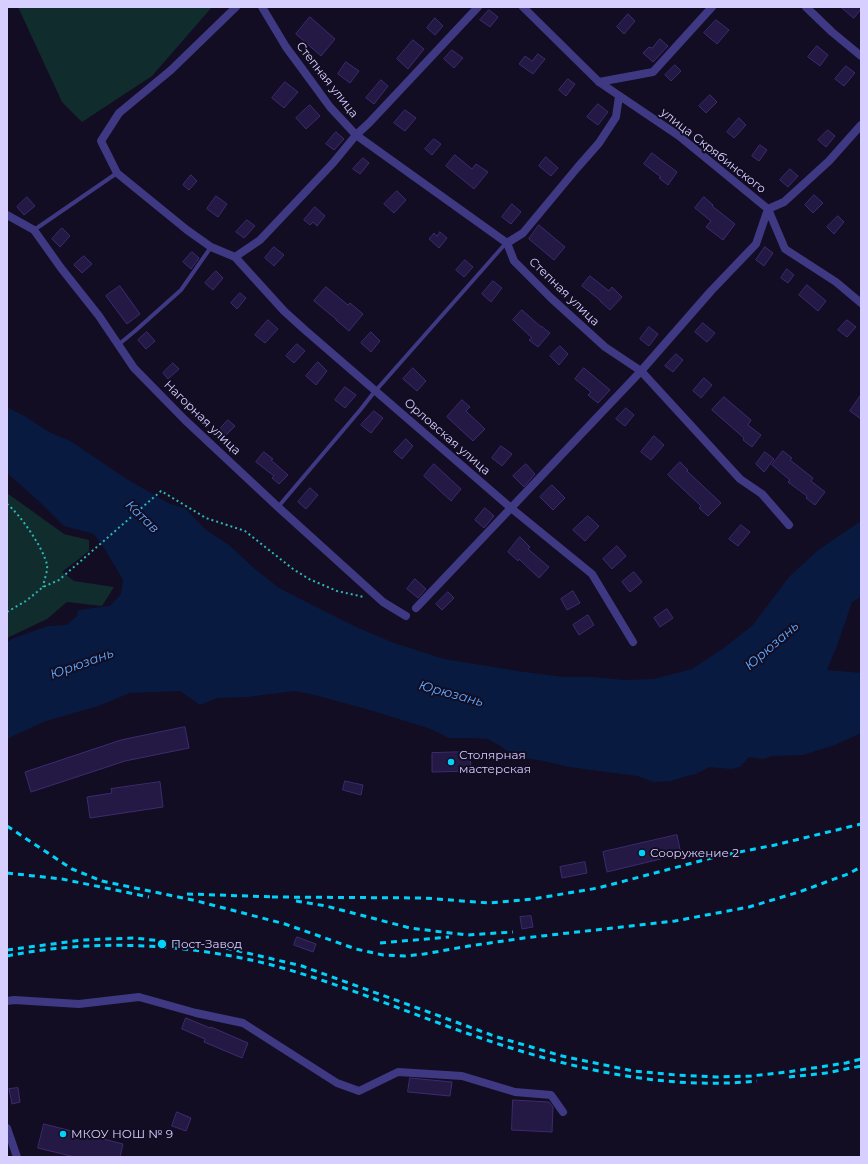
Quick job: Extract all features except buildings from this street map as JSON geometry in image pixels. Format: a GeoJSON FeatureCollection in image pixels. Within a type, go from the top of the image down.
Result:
{"type":"FeatureCollection","features":[{"type":"Feature","properties":{"kind":"street"},"geometry":{"type":"LineString","coordinates":[[236,7],[171,70],[119,113],[101,141],[117,173],[186,230],[211,247],[235,256],[260,240],[333,163],[356,135],[478,7]]}},
{"type":"Feature","properties":{"kind":"street","name":"Степная улица"},"geometry":{"type":"LineString","coordinates":[[262,7],[286,48],[330,107],[356,135],[507,243],[514,261],[551,298],[605,347],[641,371],[740,479],[762,494],[789,525]]}},
{"type":"Feature","properties":{"kind":"street","name":"улица Скрябинского"},"geometry":{"type":"LineString","coordinates":[[523,7],[599,82],[679,136],[768,209],[785,248],[836,282],[861,303]]}},
{"type":"Feature","properties":{"kind":"street"},"geometry":{"type":"LineString","coordinates":[[599,82],[653,72],[712,7]]}},
{"type":"Feature","properties":{"kind":"street"},"geometry":{"type":"LineString","coordinates":[[806,7],[832,32],[861,56]]}},
{"type":"Feature","properties":{"kind":"street"},"geometry":{"type":"LineString","coordinates":[[507,243],[523,233],[599,143],[616,117],[619,96]]}},
{"type":"Feature","properties":{"kind":"street"},"geometry":{"type":"LineString","coordinates":[[416,608],[641,371],[711,291],[756,244],[768,209],[784,202],[829,161],[861,125]]}},
{"type":"Feature","properties":{"kind":"street","name":"Нагорная улица"},"geometry":{"type":"LineString","coordinates":[[7,215],[34,230],[61,268],[99,316],[134,368],[175,410],[278,507],[383,602],[406,616]]}},
{"type":"Feature","properties":{"kind":"street","name":"Орловская улица"},"geometry":{"type":"LineString","coordinates":[[235,256],[284,311],[374,391],[592,574],[633,642]]}},
{"type":"Feature","properties":{"kind":"street"},"geometry":{"type":"LineString","coordinates":[[7,1001],[14,1000],[79,1004],[139,997],[196,1013],[242,1023],[337,1083],[359,1091],[398,1072],[462,1076],[515,1092],[551,1095],[563,1112]]}},
{"type":"Feature","properties":{"kind":"street"},"geometry":{"type":"LineString","coordinates":[[7,1128],[17,1157]]}},
{"type":"Feature","properties":{"kind":"lane"},"geometry":{"type":"LineString","coordinates":[[34,230],[117,173]]}},
{"type":"Feature","properties":{"kind":"lane"},"geometry":{"type":"LineString","coordinates":[[278,507],[361,409],[374,391],[507,243]]}},
{"type":"Feature","properties":{"kind":"lane"},"geometry":{"type":"LineString","coordinates":[[118,345],[181,290],[211,247]]}},
{"type":"Feature","properties":{"kind":"path"},"geometry":{"type":"LineString","coordinates":[[7,612],[26,602],[43,587],[59,580],[161,491],[206,518],[245,531],[293,569],[309,579],[337,591],[368,598]]}},
{"type":"Feature","properties":{"kind":"path"},"geometry":{"type":"LineString","coordinates":[[7,504],[11,507],[41,549],[47,566],[43,587]]}},
{"type":"Feature","properties":{"kind":"green space"},"geometry":{"type":"Polygon","coordinates":[[[18,7],[212,7],[152,76],[82,122],[62,102],[18,7]]]}},
{"type":"Feature","properties":{"kind":"green space"},"geometry":{"type":"Polygon","coordinates":[[[7,493],[64,534],[89,540],[89,551],[62,572],[74,581],[114,587],[102,606],[67,602],[47,619],[7,638],[7,493]]]}},
{"type":"Feature","properties":{"kind":"water"},"geometry":{"type":"Polygon","coordinates":[[[7,407],[49,432],[72,442],[125,478],[168,503],[186,509],[206,530],[229,545],[279,588],[356,627],[394,643],[444,659],[524,672],[563,677],[592,677],[625,680],[654,679],[692,669],[721,650],[752,626],[789,577],[817,551],[861,521],[861,597],[852,602],[827,670],[861,673],[861,733],[835,745],[803,755],[772,756],[763,759],[749,757],[740,767],[732,769],[709,767],[696,774],[671,781],[654,782],[637,776],[569,767],[513,756],[502,747],[488,739],[449,738],[431,729],[373,711],[315,695],[294,691],[247,697],[217,698],[200,705],[180,691],[130,693],[98,706],[43,722],[7,739],[7,642],[48,626],[67,625],[77,616],[78,610],[110,606],[121,594],[123,580],[94,534],[64,526],[7,473],[7,407]]]}},
{"type":"Feature","properties":{"kind":"railway"},"geometry":{"type":"LineString","coordinates":[[272,897],[424,898],[489,903],[533,899],[598,888],[719,856],[775,845],[861,824]]}},
{"type":"Feature","properties":{"kind":"railway"},"geometry":{"type":"LineString","coordinates":[[7,826],[72,869],[102,881],[197,901],[285,924],[356,949],[383,955],[405,956],[424,954],[524,938],[675,921],[749,907],[799,892],[848,874],[861,867]]}},
{"type":"Feature","properties":{"kind":"railway"},"geometry":{"type":"LineString","coordinates":[[7,873],[62,879],[149,897]]}},
{"type":"Feature","properties":{"kind":"railway"},"geometry":{"type":"LineString","coordinates":[[187,894],[276,897]]}},
{"type":"Feature","properties":{"kind":"railway"},"geometry":{"type":"LineString","coordinates":[[296,901],[326,906],[410,928],[467,935],[513,932]]}},
{"type":"Feature","properties":{"kind":"railway"},"geometry":{"type":"LineString","coordinates":[[380,943],[449,937]]}},
{"type":"Feature","properties":{"kind":"railway"},"geometry":{"type":"LineString","coordinates":[[7,950],[82,940],[134,938],[226,948],[302,966],[497,1037],[562,1056],[633,1071],[716,1077],[751,1076],[846,1063],[861,1059]]}},
{"type":"Feature","properties":{"kind":"railway"},"geometry":{"type":"LineString","coordinates":[[7,956],[71,947],[103,945],[168,948],[233,956],[316,978],[503,1046],[574,1066],[647,1079],[683,1082],[720,1083],[757,1081]]}},
{"type":"Feature","properties":{"kind":"railway"},"geometry":{"type":"LineString","coordinates":[[789,1077],[826,1073],[861,1066]]}},
{"type":"Feature","properties":{"kind":"place","name":"Столярная мастерская"},"geometry":{"type":"Point","coordinates":[451,762]}},
{"type":"Feature","properties":{"kind":"place","name":"Сооружение 2"},"geometry":{"type":"Point","coordinates":[642,853]}},
{"type":"Feature","properties":{"kind":"place","name":"Пост-Завод"},"geometry":{"type":"Point","coordinates":[162,944]}},
{"type":"Feature","properties":{"kind":"place","name":"МКОУ НОШ № 9"},"geometry":{"type":"Point","coordinates":[63,1134]}},
{"type":"Feature","properties":{"kind":"water label","name":"Катав"},"geometry":{"type":"Point","coordinates":[142,517]}},
{"type":"Feature","properties":{"kind":"water label","name":"Юрюзань"},"geometry":{"type":"Point","coordinates":[772,646]}},
{"type":"Feature","properties":{"kind":"water label","name":"Юрюзань"},"geometry":{"type":"Point","coordinates":[82,664]}},
{"type":"Feature","properties":{"kind":"water label","name":"Юрюзань"},"geometry":{"type":"Point","coordinates":[451,694]}}]}
